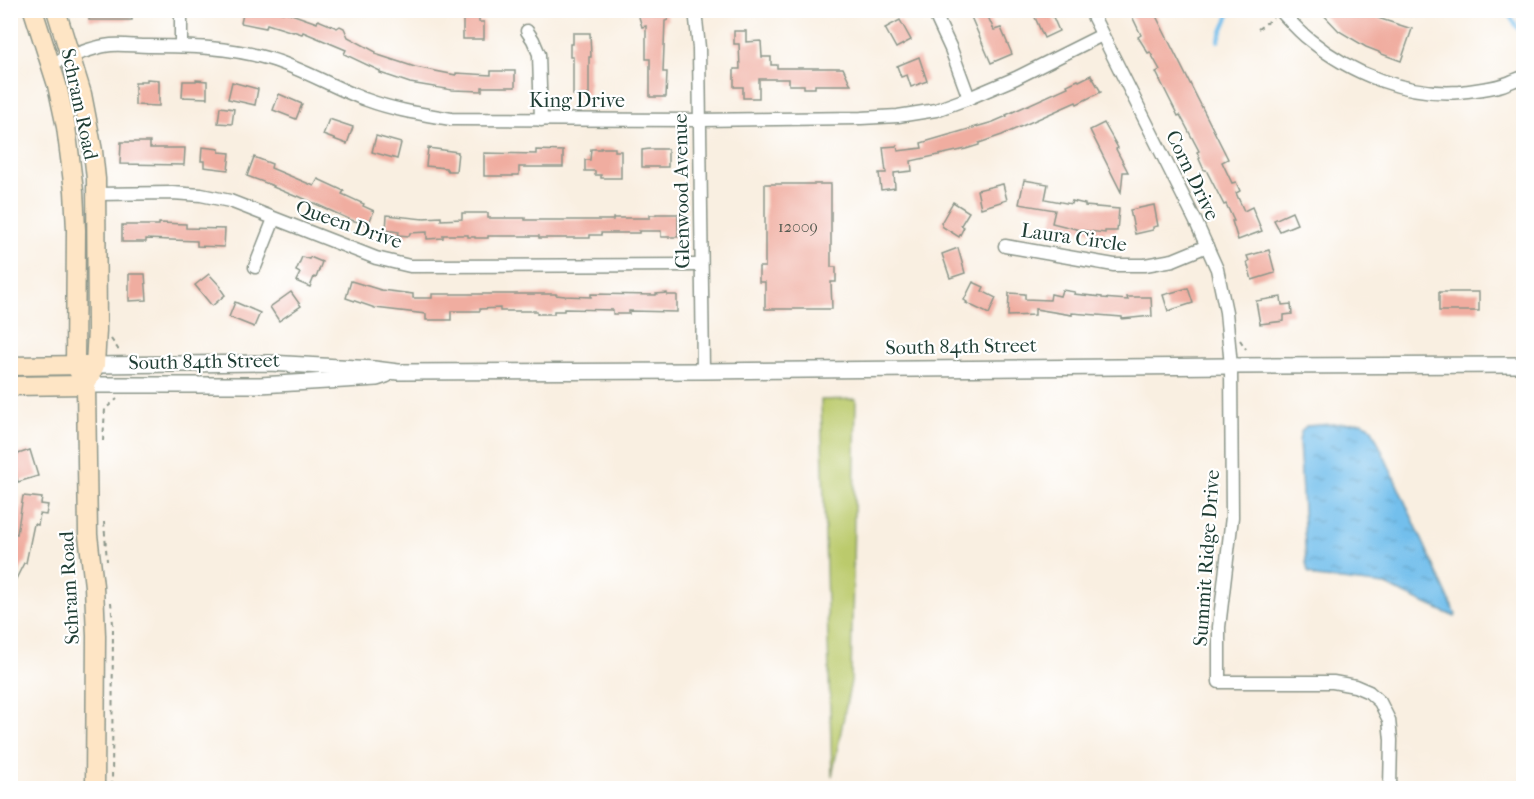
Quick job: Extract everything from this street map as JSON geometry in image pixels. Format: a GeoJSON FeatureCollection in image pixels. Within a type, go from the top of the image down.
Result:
{"type":"FeatureCollection","features":[{"type":"Feature","properties":{"kind":"main road","name":"Schram Road"},"geometry":{"type":"LineString","coordinates":[[33,10],[57,85],[66,127],[76,230],[75,365],[86,385]]}},
{"type":"Feature","properties":{"kind":"main road","name":"Schram Road"},"geometry":{"type":"LineString","coordinates":[[56,10],[82,94],[93,151],[97,194],[95,365],[86,385],[88,535],[94,586],[96,636],[95,789]]}},
{"type":"Feature","properties":{"kind":"main road","name":"South 84th Street"},"geometry":{"type":"LineString","coordinates":[[10,366],[95,365]]}},
{"type":"Feature","properties":{"kind":"main road","name":"South 84th Street"},"geometry":{"type":"LineString","coordinates":[[10,386],[86,385]]}},
{"type":"Feature","properties":{"kind":"street"},"geometry":{"type":"LineString","coordinates":[[181,10],[181,46]]}},
{"type":"Feature","properties":{"kind":"street","name":"Glenwood Avenue"},"geometry":{"type":"LineString","coordinates":[[695,10],[699,48],[703,371]]}},
{"type":"Feature","properties":{"kind":"street"},"geometry":{"type":"LineString","coordinates":[[933,10],[951,49],[969,98]]}},
{"type":"Feature","properties":{"kind":"street","name":"Corn Drive"},"geometry":{"type":"LineString","coordinates":[[1090,10],[1217,269],[1226,312],[1231,366]]}},
{"type":"Feature","properties":{"kind":"street"},"geometry":{"type":"LineString","coordinates":[[1280,10],[1323,51],[1354,69],[1382,81],[1428,91],[1459,92],[1490,88],[1524,77]]}},
{"type":"Feature","properties":{"kind":"street"},"geometry":{"type":"LineString","coordinates":[[527,31],[539,54],[541,120]]}},
{"type":"Feature","properties":{"kind":"street","name":"King Drive"},"geometry":{"type":"LineString","coordinates":[[50,64],[111,45],[181,46],[229,50],[270,59],[368,100],[415,113],[451,118],[541,120],[861,118],[898,116],[936,110],[1016,78],[1102,35]]}},
{"type":"Feature","properties":{"kind":"street","name":"Queen Drive"},"geometry":{"type":"LineString","coordinates":[[97,194],[172,193],[201,195],[230,201],[376,258],[411,266],[701,265]]}},
{"type":"Feature","properties":{"kind":"street"},"geometry":{"type":"LineString","coordinates":[[255,267],[274,219]]}},
{"type":"Feature","properties":{"kind":"street","name":"Laura Circle"},"geometry":{"type":"LineString","coordinates":[[1005,246],[1114,265],[1145,265],[1173,260],[1207,246]]}},
{"type":"Feature","properties":{"kind":"street","name":"South 84th Street"},"geometry":{"type":"LineString","coordinates":[[95,365],[269,363],[398,372],[1524,365]]}},
{"type":"Feature","properties":{"kind":"street","name":"Summit Ridge Drive"},"geometry":{"type":"LineString","coordinates":[[1231,366],[1232,517],[1219,627],[1219,682],[1332,682],[1355,686],[1369,692],[1380,702],[1389,720],[1390,789]]}},
{"type":"Feature","properties":{"kind":"street","name":"South 84th Street"},"geometry":{"type":"LineString","coordinates":[[86,385],[260,385],[377,378],[398,372]]}},
{"type":"Feature","properties":{"kind":"path"},"geometry":{"type":"LineString","coordinates":[[110,338],[118,349],[118,365]]}},
{"type":"Feature","properties":{"kind":"path"},"geometry":{"type":"LineString","coordinates":[[103,442],[105,409],[120,397],[120,385]]}},
{"type":"Feature","properties":{"kind":"path"},"geometry":{"type":"LineString","coordinates":[[104,522],[108,567]]}},
{"type":"Feature","properties":{"kind":"path"},"geometry":{"type":"LineString","coordinates":[[111,601],[112,789]]}},
{"type":"Feature","properties":{"kind":"green space"},"geometry":{"type":"Polygon","coordinates":[[[856,399],[851,681],[832,776],[821,400],[856,399]]]}},
{"type":"Feature","properties":{"kind":"water"},"geometry":{"type":"Polygon","coordinates":[[[1361,422],[1369,425],[1373,431],[1455,617],[1385,585],[1316,577],[1308,572],[1299,441],[1301,432],[1306,426],[1361,422]]]}},
{"type":"Feature","properties":{"kind":"building"},"geometry":{"type":"Polygon","coordinates":[[[89,10],[132,10],[132,20],[89,20],[89,10]]]}},
{"type":"Feature","properties":{"kind":"building"},"geometry":{"type":"Polygon","coordinates":[[[244,10],[269,10],[283,13],[283,11],[317,23],[318,20],[337,28],[340,26],[344,28],[348,37],[376,52],[375,54],[415,67],[456,75],[456,73],[491,75],[491,71],[515,71],[515,87],[482,87],[482,91],[452,90],[410,83],[380,73],[344,54],[346,50],[303,32],[302,34],[293,32],[267,24],[266,28],[241,23],[244,10]]]}},
{"type":"Feature","properties":{"kind":"building"},"geometry":{"type":"Polygon","coordinates":[[[637,10],[665,10],[668,20],[665,21],[663,72],[667,72],[666,97],[650,97],[650,59],[646,59],[646,26],[642,27],[637,10]]]}},
{"type":"Feature","properties":{"kind":"building"},"geometry":{"type":"Polygon","coordinates":[[[968,10],[985,10],[994,30],[1001,28],[1012,54],[991,63],[968,10]]]}},
{"type":"Feature","properties":{"kind":"building"},"geometry":{"type":"Polygon","coordinates":[[[1043,10],[1050,10],[1059,31],[1044,38],[1034,15],[1043,10]]]}},
{"type":"Feature","properties":{"kind":"building"},"geometry":{"type":"Polygon","coordinates":[[[1129,10],[1153,10],[1228,159],[1222,162],[1232,183],[1236,182],[1240,191],[1236,193],[1244,211],[1252,207],[1262,231],[1238,240],[1232,221],[1234,221],[1226,204],[1224,205],[1204,170],[1197,152],[1199,151],[1156,72],[1160,70],[1138,37],[1141,35],[1129,10]]]}},
{"type":"Feature","properties":{"kind":"building"},"geometry":{"type":"Polygon","coordinates":[[[1319,10],[1382,10],[1378,18],[1412,29],[1401,61],[1366,47],[1339,31],[1319,10]]]}},
{"type":"Feature","properties":{"kind":"building"},"geometry":{"type":"Polygon","coordinates":[[[463,14],[479,14],[479,22],[484,22],[484,39],[463,39],[463,14]]]}},
{"type":"Feature","properties":{"kind":"building"},"geometry":{"type":"Polygon","coordinates":[[[900,20],[911,40],[896,48],[885,28],[900,20]]]}},
{"type":"Feature","properties":{"kind":"building"},"geometry":{"type":"Polygon","coordinates":[[[734,31],[746,31],[746,42],[761,41],[762,57],[771,57],[771,65],[777,65],[777,68],[843,68],[851,85],[815,85],[815,88],[804,88],[804,85],[789,85],[789,79],[759,79],[759,98],[743,98],[743,87],[734,87],[734,69],[740,69],[739,44],[734,44],[734,31]]]}},
{"type":"Feature","properties":{"kind":"building"},"geometry":{"type":"Polygon","coordinates":[[[573,33],[590,33],[589,95],[573,95],[573,57],[570,57],[570,44],[573,44],[573,33]]]}},
{"type":"Feature","properties":{"kind":"building"},"geometry":{"type":"Polygon","coordinates":[[[919,57],[927,81],[911,87],[907,75],[901,77],[897,66],[919,57]]]}},
{"type":"Feature","properties":{"kind":"building"},"geometry":{"type":"Polygon","coordinates":[[[1091,75],[1101,92],[1077,104],[1076,102],[979,143],[979,145],[911,161],[912,171],[894,173],[895,188],[881,190],[879,173],[886,173],[883,147],[897,146],[898,151],[922,148],[921,143],[993,122],[1091,75]]]}},
{"type":"Feature","properties":{"kind":"building"},"geometry":{"type":"Polygon","coordinates":[[[147,79],[159,80],[159,106],[135,105],[135,83],[147,81],[147,79]]]}},
{"type":"Feature","properties":{"kind":"building"},"geometry":{"type":"Polygon","coordinates":[[[183,81],[207,81],[207,98],[182,97],[183,81]]]}},
{"type":"Feature","properties":{"kind":"building"},"geometry":{"type":"Polygon","coordinates":[[[232,82],[258,89],[255,105],[228,99],[232,82]]]}},
{"type":"Feature","properties":{"kind":"building"},"geometry":{"type":"Polygon","coordinates":[[[279,94],[302,104],[296,119],[273,110],[279,94]]]}},
{"type":"Feature","properties":{"kind":"building"},"geometry":{"type":"Polygon","coordinates":[[[220,107],[234,109],[232,124],[218,123],[220,107]]]}},
{"type":"Feature","properties":{"kind":"building"},"geometry":{"type":"Polygon","coordinates":[[[329,119],[353,127],[347,144],[323,135],[329,119]]]}},
{"type":"Feature","properties":{"kind":"building"},"geometry":{"type":"Polygon","coordinates":[[[1104,123],[1128,172],[1123,172],[1121,192],[1090,130],[1104,123]]]}},
{"type":"Feature","properties":{"kind":"building"},"geometry":{"type":"Polygon","coordinates":[[[376,136],[401,143],[397,159],[372,152],[376,136]]]}},
{"type":"Feature","properties":{"kind":"building"},"geometry":{"type":"Polygon","coordinates":[[[121,142],[150,142],[150,148],[185,148],[184,165],[120,164],[121,142]]]}},
{"type":"Feature","properties":{"kind":"building"},"geometry":{"type":"Polygon","coordinates":[[[202,147],[230,153],[228,170],[204,167],[204,161],[201,161],[202,147]]]}},
{"type":"Feature","properties":{"kind":"building"},"geometry":{"type":"Polygon","coordinates":[[[428,148],[458,152],[456,171],[426,166],[428,148]]]}},
{"type":"Feature","properties":{"kind":"building"},"geometry":{"type":"Polygon","coordinates":[[[615,148],[615,151],[621,151],[621,178],[601,178],[601,175],[595,175],[595,171],[585,171],[585,160],[590,160],[591,149],[615,148]]]}},
{"type":"Feature","properties":{"kind":"building"},"geometry":{"type":"Polygon","coordinates":[[[668,149],[668,167],[642,167],[642,150],[668,149]]]}},
{"type":"Feature","properties":{"kind":"building"},"geometry":{"type":"Polygon","coordinates":[[[536,150],[563,151],[563,167],[519,167],[519,175],[484,176],[484,153],[536,154],[536,150]]]}},
{"type":"Feature","properties":{"kind":"building"},"geometry":{"type":"Polygon","coordinates":[[[254,157],[272,164],[271,168],[314,186],[318,179],[344,191],[342,194],[374,211],[368,225],[247,176],[254,157]]]}},
{"type":"Feature","properties":{"kind":"building"},"geometry":{"type":"Polygon","coordinates":[[[1024,180],[1048,184],[1045,199],[1119,209],[1117,231],[1105,231],[1105,233],[1080,230],[1052,223],[1055,210],[1019,204],[1024,180]]]}},
{"type":"Feature","properties":{"kind":"building"},"geometry":{"type":"Polygon","coordinates":[[[765,184],[831,184],[831,267],[836,267],[836,282],[831,282],[832,309],[765,309],[765,282],[759,282],[759,267],[765,267],[765,184]]]}},
{"type":"Feature","properties":{"kind":"building"},"geometry":{"type":"Polygon","coordinates":[[[1003,184],[1007,200],[981,208],[977,190],[1003,184]]]}},
{"type":"Feature","properties":{"kind":"building"},"geometry":{"type":"Polygon","coordinates":[[[953,202],[969,212],[961,225],[964,227],[959,237],[943,227],[941,223],[953,202]]]}},
{"type":"Feature","properties":{"kind":"building"},"geometry":{"type":"Polygon","coordinates":[[[1154,205],[1158,226],[1153,227],[1153,230],[1135,234],[1130,210],[1154,205]]]}},
{"type":"Feature","properties":{"kind":"building"},"geometry":{"type":"Polygon","coordinates":[[[1292,212],[1297,224],[1280,231],[1274,220],[1292,212]]]}},
{"type":"Feature","properties":{"kind":"building"},"geometry":{"type":"Polygon","coordinates":[[[462,213],[488,213],[488,218],[525,218],[525,220],[613,220],[613,218],[650,218],[650,215],[656,214],[678,214],[678,237],[661,237],[661,231],[639,231],[639,233],[601,233],[601,235],[590,235],[590,238],[488,236],[488,238],[475,238],[468,237],[468,235],[443,235],[443,238],[427,239],[427,232],[410,233],[409,236],[398,235],[399,232],[386,230],[387,215],[423,219],[441,217],[441,220],[462,219],[462,213]]]}},
{"type":"Feature","properties":{"kind":"building"},"geometry":{"type":"Polygon","coordinates":[[[159,223],[186,224],[186,228],[225,229],[224,247],[197,246],[197,241],[146,239],[146,242],[122,242],[122,225],[159,225],[159,223]]]}},
{"type":"Feature","properties":{"kind":"building"},"geometry":{"type":"Polygon","coordinates":[[[958,248],[965,273],[950,278],[942,254],[958,248]]]}},
{"type":"Feature","properties":{"kind":"building"},"geometry":{"type":"Polygon","coordinates":[[[1269,250],[1275,273],[1252,280],[1247,256],[1269,250]]]}},
{"type":"Feature","properties":{"kind":"building"},"geometry":{"type":"Polygon","coordinates":[[[302,257],[309,259],[310,257],[322,262],[310,287],[296,281],[300,273],[296,271],[302,257]]]}},
{"type":"Feature","properties":{"kind":"building"},"geometry":{"type":"Polygon","coordinates":[[[129,274],[145,274],[147,300],[129,301],[129,274]]]}},
{"type":"Feature","properties":{"kind":"building"},"geometry":{"type":"Polygon","coordinates":[[[209,274],[225,295],[212,306],[195,285],[209,274]]]}},
{"type":"Feature","properties":{"kind":"building"},"geometry":{"type":"Polygon","coordinates":[[[351,281],[381,290],[413,294],[413,298],[432,298],[432,294],[556,294],[591,297],[591,294],[656,295],[667,293],[667,295],[677,295],[677,312],[629,311],[629,314],[613,314],[613,310],[564,309],[564,311],[554,311],[554,314],[537,314],[537,311],[500,311],[500,308],[451,311],[451,320],[426,320],[426,314],[375,308],[346,298],[351,281]]]}},
{"type":"Feature","properties":{"kind":"building"},"geometry":{"type":"Polygon","coordinates":[[[973,282],[984,287],[982,291],[996,298],[989,314],[964,300],[973,282]]]}},
{"type":"Feature","properties":{"kind":"building"},"geometry":{"type":"Polygon","coordinates":[[[1188,288],[1193,303],[1168,311],[1163,295],[1188,288]]]}},
{"type":"Feature","properties":{"kind":"building"},"geometry":{"type":"Polygon","coordinates":[[[1062,290],[1102,298],[1128,300],[1127,297],[1151,297],[1152,316],[1122,319],[1122,317],[1072,313],[1072,315],[1035,309],[1035,315],[1008,316],[1009,293],[1025,294],[1025,299],[1050,300],[1051,294],[1060,296],[1062,290]]]}},
{"type":"Feature","properties":{"kind":"building"},"geometry":{"type":"Polygon","coordinates":[[[291,292],[301,306],[279,321],[270,307],[291,292]]]}},
{"type":"Feature","properties":{"kind":"building"},"geometry":{"type":"Polygon","coordinates":[[[1439,292],[1479,292],[1479,311],[1439,311],[1439,292]]]}},
{"type":"Feature","properties":{"kind":"building"},"geometry":{"type":"Polygon","coordinates":[[[1281,297],[1282,305],[1291,304],[1292,314],[1284,315],[1284,321],[1260,324],[1256,301],[1281,297]]]}},
{"type":"Feature","properties":{"kind":"building"},"geometry":{"type":"Polygon","coordinates":[[[235,302],[260,313],[254,327],[229,317],[235,302]]]}},
{"type":"Feature","properties":{"kind":"building"},"geometry":{"type":"Polygon","coordinates":[[[30,450],[38,476],[18,482],[12,456],[30,450]]]}},
{"type":"Feature","properties":{"kind":"building"},"geometry":{"type":"Polygon","coordinates":[[[23,496],[42,498],[41,504],[48,505],[46,515],[40,514],[38,525],[34,524],[26,563],[10,591],[10,547],[13,533],[17,534],[23,496]]]}},
{"type":"Feature","properties":{"kind":"waterway"},"geometry":{"type":"LineString","coordinates":[[1218,41],[1231,10]]}},
{"type":"Feature","properties":{"kind":"waterway"},"geometry":{"type":"LineString","coordinates":[[1506,10],[1524,35]]}},
{"type":"Feature","properties":{"kind":"waterway"},"geometry":{"type":"LineString","coordinates":[[10,73],[15,54],[15,29]]}}]}
